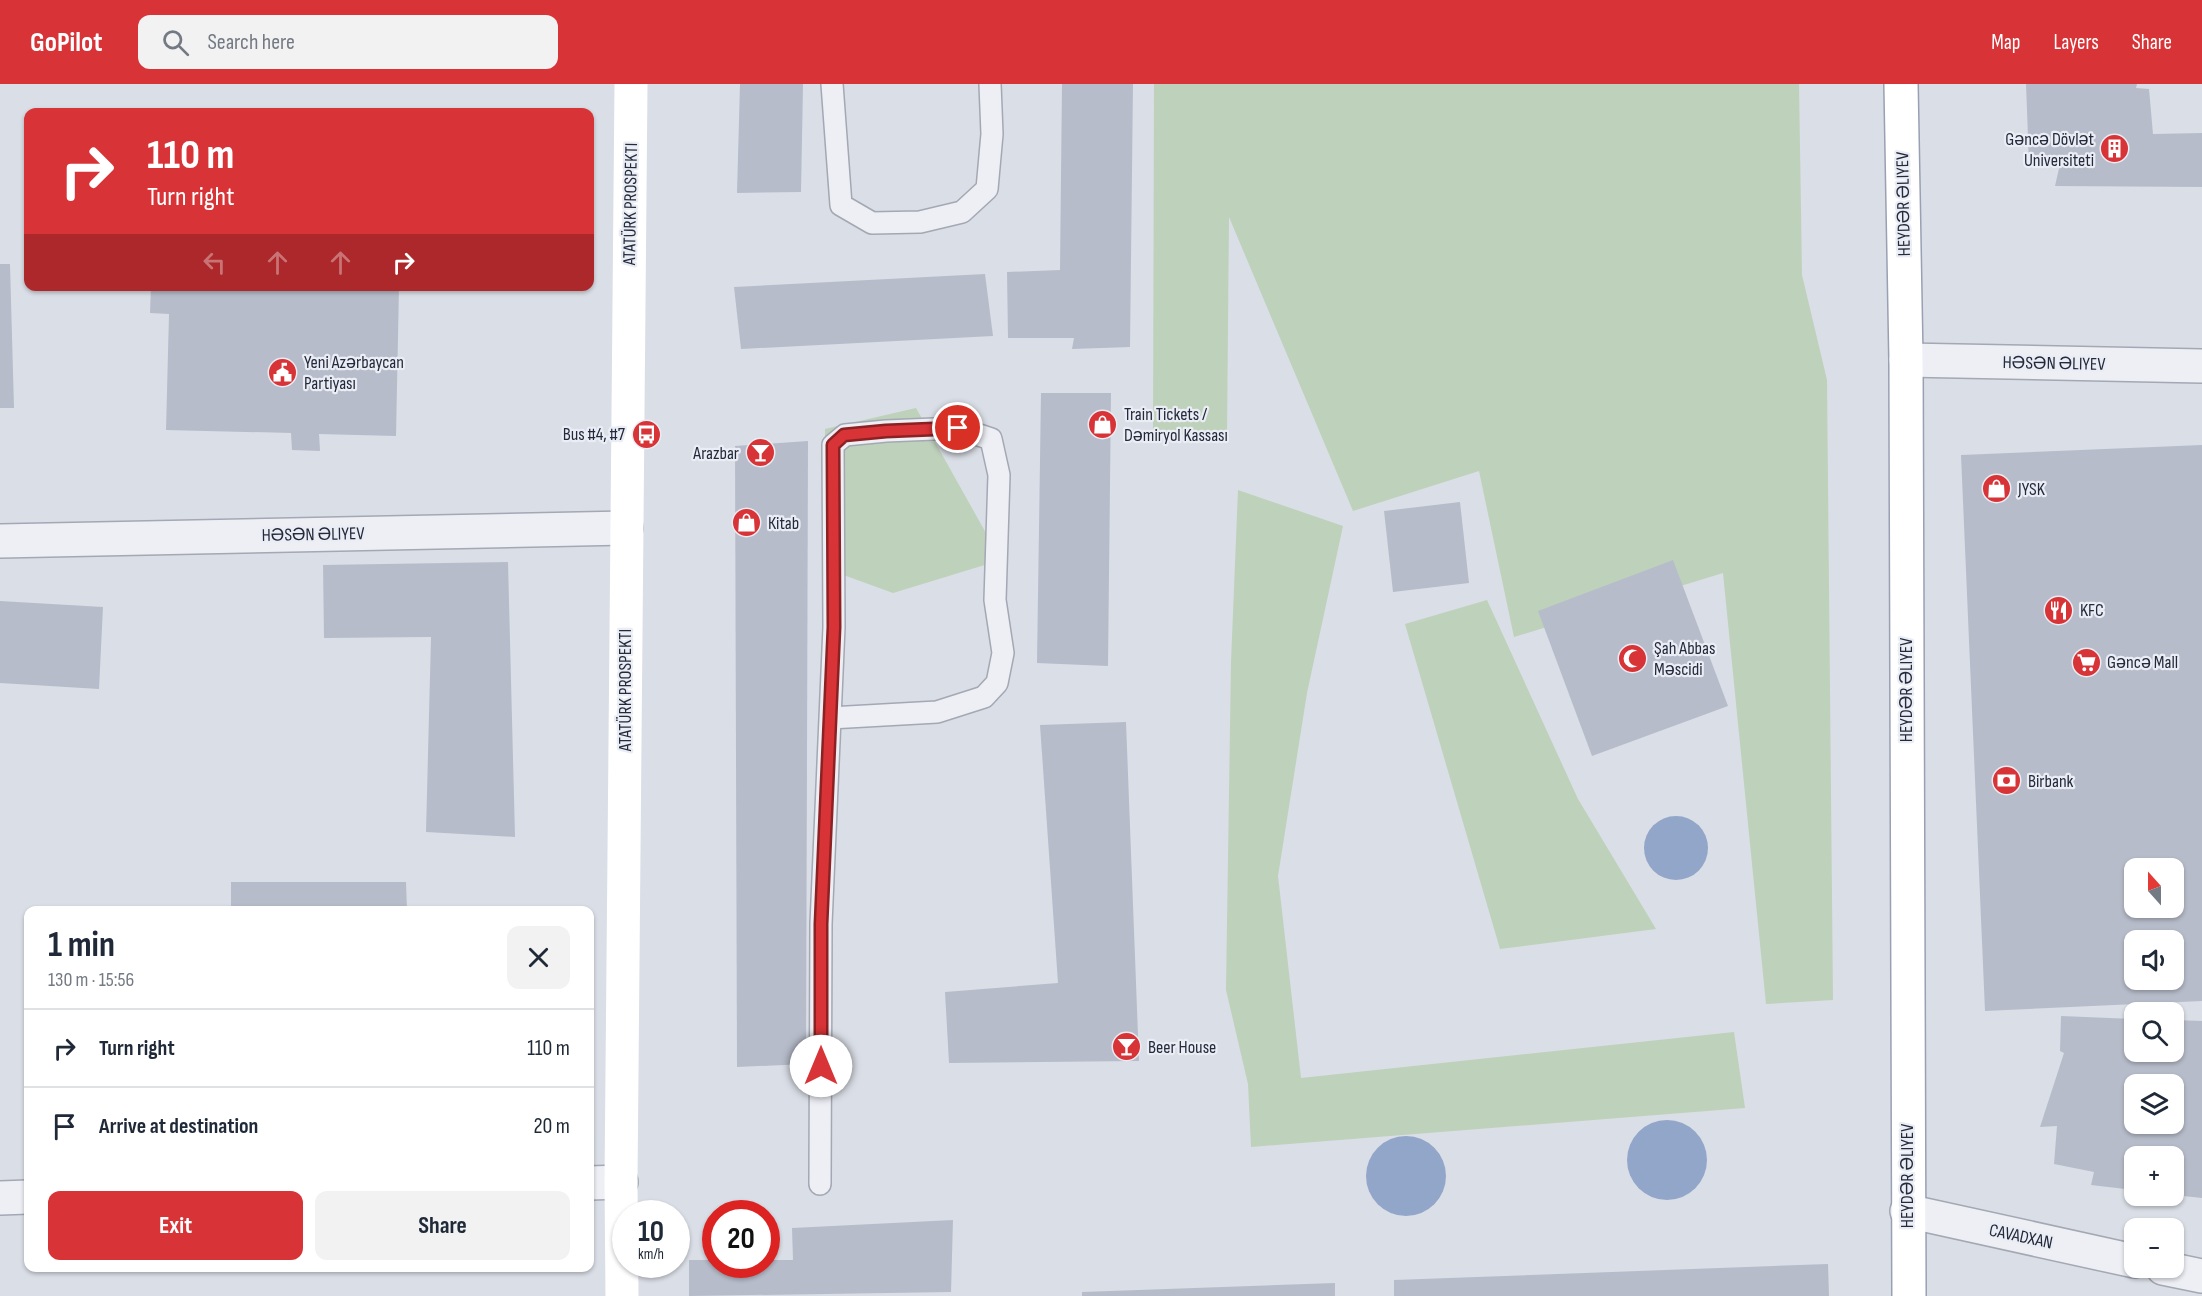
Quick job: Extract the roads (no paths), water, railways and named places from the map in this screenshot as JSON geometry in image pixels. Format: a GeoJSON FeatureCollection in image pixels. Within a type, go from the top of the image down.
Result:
{"type":"FeatureCollection","features":[{"type":"Feature","properties":{"kind":"main road","name":"ATATÜRK PROSPEKTI"},"geometry":{"type":"LineString","coordinates":[[622,1296],[605,1183],[626,528],[631,84]]}},
{"type":"Feature","properties":{"kind":"main road","name":"HEYDƏR ƏLIYEV"},"geometry":{"type":"LineString","coordinates":[[1901,84],[1906,360],[1908,1296]]}},
{"type":"Feature","properties":{"kind":"street","name":"HƏSƏN ƏLIYEV"},"geometry":{"type":"LineString","coordinates":[[1906,360],[2202,366]]}},
{"type":"Feature","properties":{"kind":"street","name":"HƏSƏN ƏLIYEV"},"geometry":{"type":"LineString","coordinates":[[0,541],[626,528]]}},
{"type":"Feature","properties":{"kind":"street"},"geometry":{"type":"LineString","coordinates":[[0,1198],[24,1197]]}},
{"type":"Feature","properties":{"kind":"street","name":"CAVADXAN"},"geometry":{"type":"LineString","coordinates":[[1907,1210],[2124,1259]]}},
{"type":"Feature","properties":{"kind":"street"},"geometry":{"type":"LineString","coordinates":[[2184,1272],[2202,1276]]}},
{"type":"Feature","properties":{"kind":"lane"},"geometry":{"type":"LineString","coordinates":[[832,84],[841,205],[872,223],[920,222],[962,212],[987,189],[992,134],[990,84]]}},
{"type":"Feature","properties":{"kind":"lane"},"geometry":{"type":"LineString","coordinates":[[820,1184],[821,924],[830,718],[834,627],[833,445],[844,435],[948,428],[958,428],[991,439],[999,475],[995,600],[1003,653],[996,683],[984,697],[937,712],[830,718]]}},
{"type":"Feature","properties":{"kind":"water"},"geometry":{"type":"Polygon","coordinates":[[[1676,816],[1694,822],[1702,830],[1708,848],[1702,866],[1694,874],[1676,880],[1658,874],[1650,866],[1644,848],[1650,830],[1658,822],[1676,816]]]}},
{"type":"Feature","properties":{"kind":"water"},"geometry":{"type":"Polygon","coordinates":[[[1667,1120],[1682,1123],[1695,1132],[1704,1145],[1707,1160],[1704,1175],[1695,1188],[1682,1197],[1667,1200],[1652,1197],[1639,1188],[1630,1175],[1627,1160],[1630,1145],[1639,1132],[1652,1123],[1667,1120]]]}},
{"type":"Feature","properties":{"kind":"water"},"geometry":{"type":"Polygon","coordinates":[[[1406,1136],[1421,1139],[1434,1148],[1443,1161],[1446,1176],[1443,1191],[1434,1204],[1421,1213],[1406,1216],[1391,1213],[1378,1204],[1369,1191],[1366,1176],[1369,1161],[1378,1148],[1391,1139],[1406,1136]]]}},
{"type":"Feature","properties":{"kind":"place","name":"Gəncə Dövlət Universiteti"},"geometry":{"type":"Point","coordinates":[2115,149]}},
{"type":"Feature","properties":{"kind":"place","name":"Yeni Azərbaycan Partiyası"},"geometry":{"type":"Point","coordinates":[283,372]}},
{"type":"Feature","properties":{"kind":"place","name":"Train Tickets / Dəmiryol Kassası"},"geometry":{"type":"Point","coordinates":[1103,424]}},
{"type":"Feature","properties":{"kind":"place","name":"Bus #4, #7"},"geometry":{"type":"Point","coordinates":[646,434]}},
{"type":"Feature","properties":{"kind":"place","name":"Arazbar"},"geometry":{"type":"Point","coordinates":[760,453]}},
{"type":"Feature","properties":{"kind":"place","name":"JYSK"},"geometry":{"type":"Point","coordinates":[1997,489]}},
{"type":"Feature","properties":{"kind":"place","name":"Кitab"},"geometry":{"type":"Point","coordinates":[747,523]}},
{"type":"Feature","properties":{"kind":"place","name":"KFC"},"geometry":{"type":"Point","coordinates":[2059,610]}},
{"type":"Feature","properties":{"kind":"place","name":"Şah Abbas Məscidi"},"geometry":{"type":"Point","coordinates":[1633,658]}},
{"type":"Feature","properties":{"kind":"place","name":"Gəncə Mall"},"geometry":{"type":"Point","coordinates":[2086,662]}},
{"type":"Feature","properties":{"kind":"place","name":"Birbank"},"geometry":{"type":"Point","coordinates":[2007,781]}},
{"type":"Feature","properties":{"kind":"place","name":"Beer House"},"geometry":{"type":"Point","coordinates":[1127,1047]}}]}
